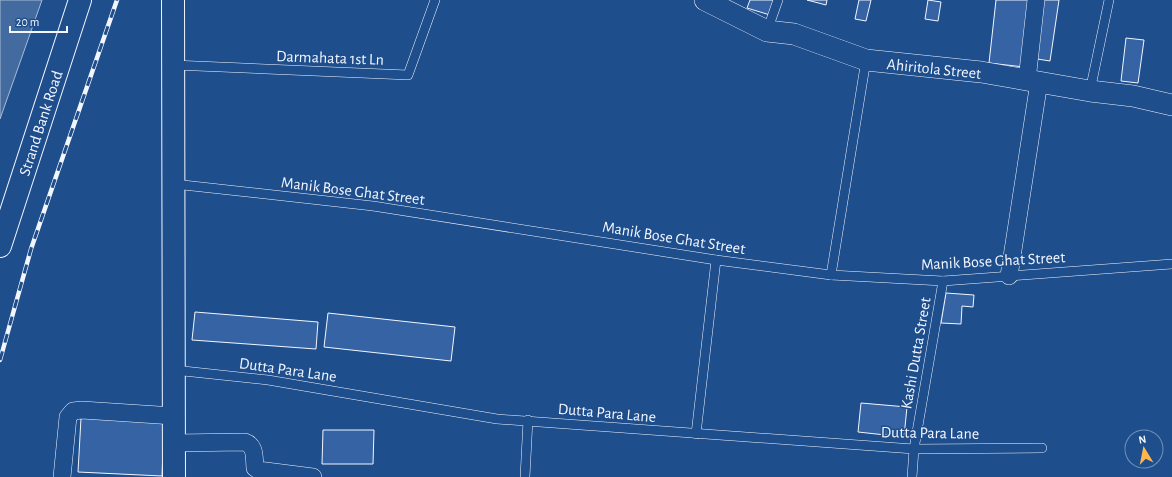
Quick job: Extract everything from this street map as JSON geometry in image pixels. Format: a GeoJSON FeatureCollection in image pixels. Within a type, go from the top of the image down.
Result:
{"type":"FeatureCollection","features":[{"type":"Feature","properties":{"kind":"main road","name":"Strand Bank Road"},"geometry":{"type":"LineString","coordinates":[[0,246],[80,0]]}},
{"type":"Feature","properties":{"kind":"main road"},"geometry":{"type":"LineString","coordinates":[[173,0],[174,477]]}},
{"type":"Feature","properties":{"kind":"street","name":"Ahiritola Street"},"geometry":{"type":"LineString","coordinates":[[705,0],[767,31],[794,34],[866,60],[981,72],[1090,91],[1133,96],[1172,105]]}},
{"type":"Feature","properties":{"kind":"street"},"geometry":{"type":"LineString","coordinates":[[1009,276],[1033,81],[1036,0]]}},
{"type":"Feature","properties":{"kind":"street"},"geometry":{"type":"LineString","coordinates":[[62,477],[68,417],[73,411],[82,410],[174,416]]}},
{"type":"Feature","properties":{"kind":"street"},"geometry":{"type":"LineString","coordinates":[[174,443],[245,442],[253,447],[255,468],[258,470],[312,477]]}},
{"type":"Feature","properties":{"kind":"lane","name":"Darmahata 1st Ln"},"geometry":{"type":"LineString","coordinates":[[173,65],[408,75],[435,0]]}},
{"type":"Feature","properties":{"kind":"lane"},"geometry":{"type":"LineString","coordinates":[[767,31],[778,0]]}},
{"type":"Feature","properties":{"kind":"lane"},"geometry":{"type":"LineString","coordinates":[[1090,91],[1109,0]]}},
{"type":"Feature","properties":{"kind":"lane"},"geometry":{"type":"LineString","coordinates":[[832,275],[866,60]]}},
{"type":"Feature","properties":{"kind":"lane","name":"Manik Bose Ghat Street"},"geometry":{"type":"LineString","coordinates":[[174,184],[373,206],[716,260],[832,275],[943,281],[1172,264]]}},
{"type":"Feature","properties":{"kind":"lane"},"geometry":{"type":"LineString","coordinates":[[696,434],[716,260]]}},
{"type":"Feature","properties":{"kind":"lane","name":"Kashi Dutta Street"},"geometry":{"type":"LineString","coordinates":[[912,477],[914,449],[943,281]]}},
{"type":"Feature","properties":{"kind":"lane","name":"Dutta Para Lane"},"geometry":{"type":"LineString","coordinates":[[174,370],[268,380],[497,419],[528,420],[696,434],[914,449],[1042,448]]}},
{"type":"Feature","properties":{"kind":"lane"},"geometry":{"type":"LineString","coordinates":[[525,477],[528,420]]}},
{"type":"Feature","properties":{"kind":"water"},"geometry":{"type":"Polygon","coordinates":[[[0,0],[42,0],[0,119],[0,0]]]}},
{"type":"Feature","properties":{"kind":"building"},"geometry":{"type":"Polygon","coordinates":[[[750,0],[774,0],[770,15],[747,8],[750,0]]]}},
{"type":"Feature","properties":{"kind":"building"},"geometry":{"type":"Polygon","coordinates":[[[807,0],[827,0],[826,5],[807,0]]]}},
{"type":"Feature","properties":{"kind":"building"},"geometry":{"type":"Polygon","coordinates":[[[859,0],[871,0],[866,21],[855,19],[859,0]]]}},
{"type":"Feature","properties":{"kind":"building"},"geometry":{"type":"Polygon","coordinates":[[[928,0],[941,2],[938,21],[925,19],[928,0]]]}},
{"type":"Feature","properties":{"kind":"building"},"geometry":{"type":"Polygon","coordinates":[[[996,0],[1031,0],[1024,67],[989,63],[996,0]]]}},
{"type":"Feature","properties":{"kind":"building"},"geometry":{"type":"Polygon","coordinates":[[[1040,0],[1059,0],[1050,61],[1031,58],[1040,0]]]}},
{"type":"Feature","properties":{"kind":"building"},"geometry":{"type":"Polygon","coordinates":[[[1126,38],[1144,40],[1138,83],[1121,81],[1126,38]]]}},
{"type":"Feature","properties":{"kind":"building"},"geometry":{"type":"Polygon","coordinates":[[[946,293],[974,295],[973,307],[962,306],[961,324],[941,323],[946,293]]]}},
{"type":"Feature","properties":{"kind":"building"},"geometry":{"type":"Polygon","coordinates":[[[195,312],[318,322],[316,349],[192,340],[195,312]]]}},
{"type":"Feature","properties":{"kind":"building"},"geometry":{"type":"Polygon","coordinates":[[[328,313],[455,327],[451,361],[324,347],[328,313]]]}},
{"type":"Feature","properties":{"kind":"building"},"geometry":{"type":"Polygon","coordinates":[[[861,403],[907,407],[904,437],[858,432],[861,403]]]}},
{"type":"Feature","properties":{"kind":"building"},"geometry":{"type":"Polygon","coordinates":[[[81,418],[164,422],[162,476],[78,472],[81,418]]]}},
{"type":"Feature","properties":{"kind":"building"},"geometry":{"type":"Polygon","coordinates":[[[323,430],[374,430],[373,464],[322,464],[323,430]]]}},
{"type":"Feature","properties":{"kind":"railway"},"geometry":{"type":"LineString","coordinates":[[0,360],[31,249],[117,0]]}}]}
